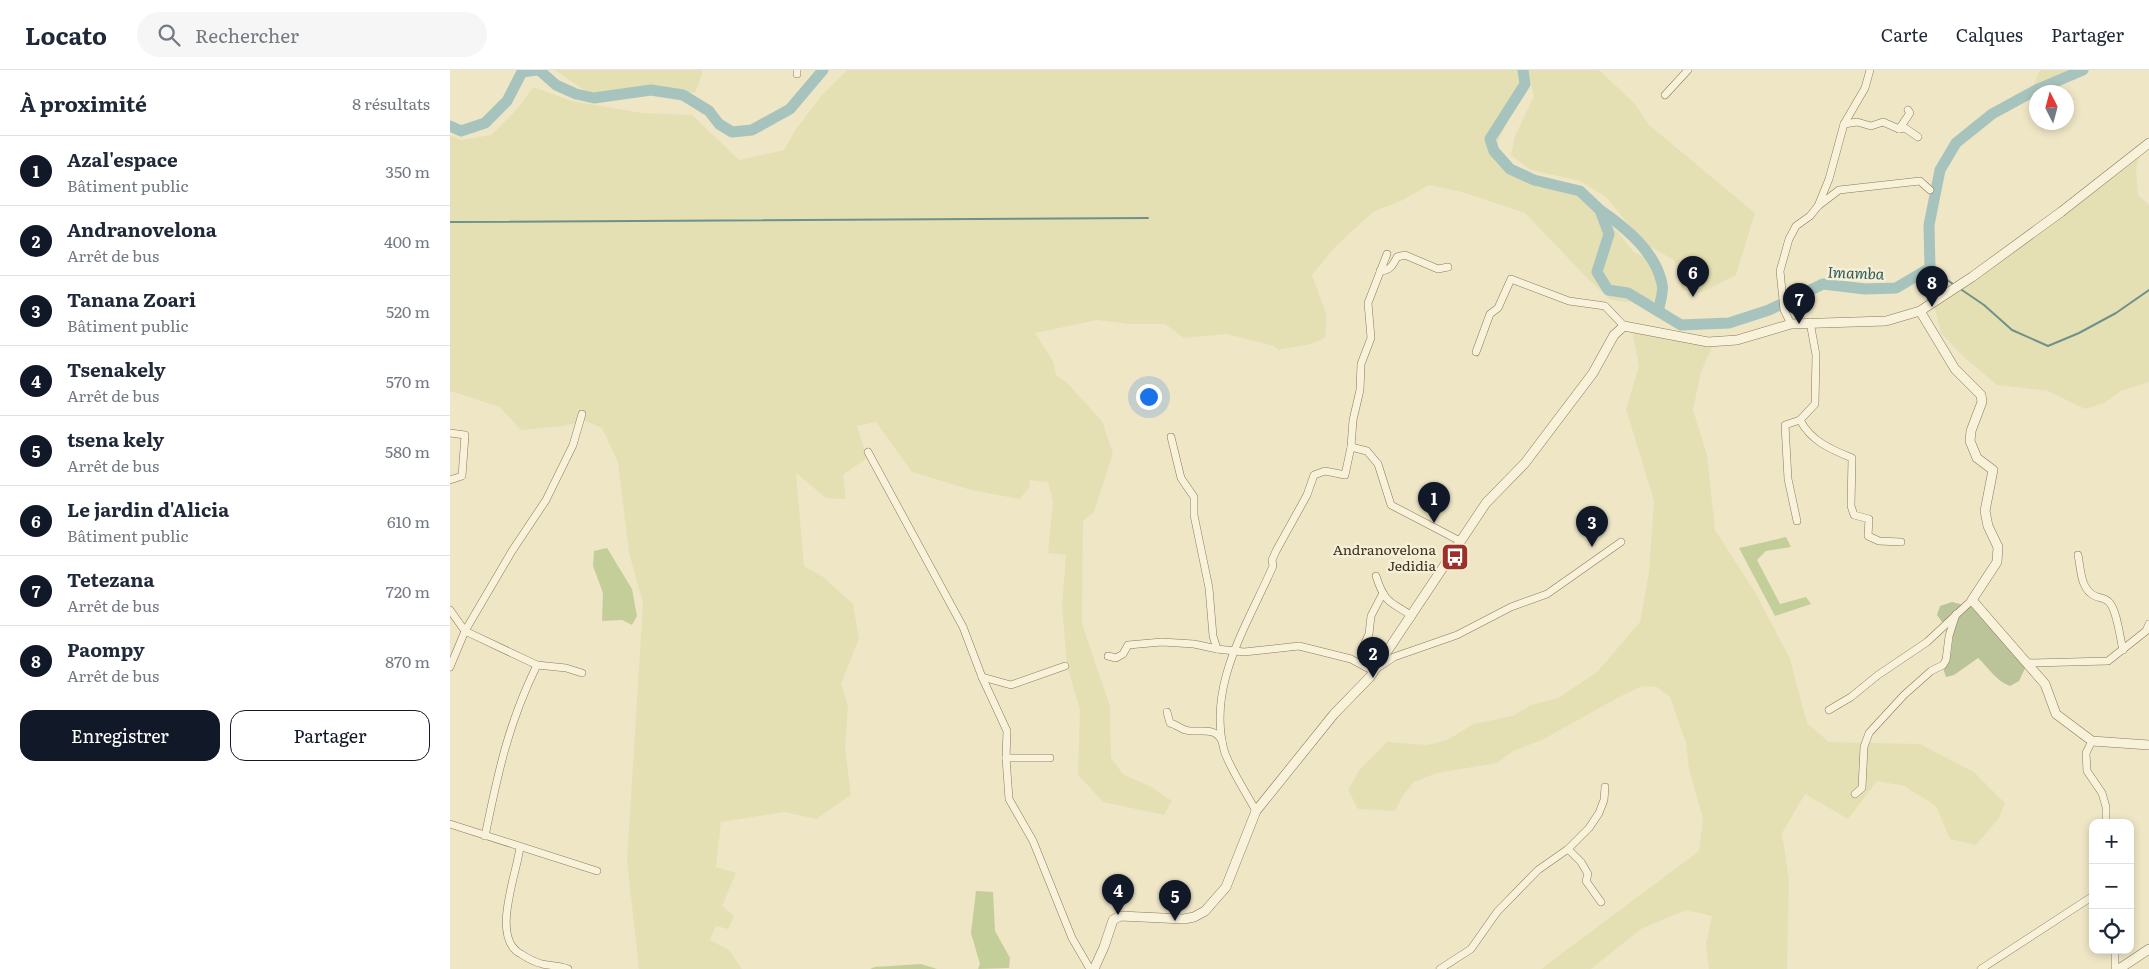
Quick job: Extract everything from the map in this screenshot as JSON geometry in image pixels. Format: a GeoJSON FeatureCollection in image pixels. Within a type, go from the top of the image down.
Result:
{"type":"FeatureCollection","features":[{"type":"Feature","properties":{"kind":"street"},"geometry":{"type":"LineString","coordinates":[[1665,95],[1688,70]]}},
{"type":"Feature","properties":{"kind":"street"},"geometry":{"type":"LineString","coordinates":[[1818,206],[1829,179],[1844,124],[1865,88],[1870,70]]}},
{"type":"Feature","properties":{"kind":"street"},"geometry":{"type":"LineString","coordinates":[[1899,129],[1910,114],[1908,110]]}},
{"type":"Feature","properties":{"kind":"street"},"geometry":{"type":"LineString","coordinates":[[1844,124],[1858,122],[1871,126],[1883,122],[1899,129],[1905,128],[1918,136]]}},
{"type":"Feature","properties":{"kind":"street"},"geometry":{"type":"LineString","coordinates":[[1476,352],[1490,314],[1498,308],[1511,280],[1569,301],[1605,306],[1624,326],[1708,342],[1737,340],[1791,324],[1886,321],[1920,311],[1952,291],[2062,212],[2149,142]]}},
{"type":"Feature","properties":{"kind":"street"},"geometry":{"type":"LineString","coordinates":[[1791,324],[1784,310],[1780,271],[1789,239],[1796,226],[1810,216],[1818,206],[1838,190],[1920,180],[1930,190]]}},
{"type":"Feature","properties":{"kind":"street"},"geometry":{"type":"LineString","coordinates":[[1256,811],[1224,750],[1219,720],[1220,697],[1233,651],[1273,566],[1272,560],[1276,551],[1307,496],[1314,475],[1325,471],[1345,475],[1351,447],[1353,420],[1360,390],[1361,364],[1371,338],[1368,303],[1387,254]]}},
{"type":"Feature","properties":{"kind":"street"},"geometry":{"type":"LineString","coordinates":[[1380,271],[1386,271],[1391,268],[1397,257],[1405,254],[1438,269],[1448,267]]}},
{"type":"Feature","properties":{"kind":"street"},"geometry":{"type":"LineString","coordinates":[[1829,710],[1851,697],[1878,675],[1927,642],[1972,600],[1997,562],[1998,547],[1988,526],[1985,511],[1993,470],[1977,458],[1970,441],[1971,431],[1982,402],[1981,395],[1955,369],[1920,311]]}},
{"type":"Feature","properties":{"kind":"street"},"geometry":{"type":"LineString","coordinates":[[1797,521],[1788,479],[1785,425],[1800,420],[1815,404],[1816,355],[1810,322]]}},
{"type":"Feature","properties":{"kind":"street"},"geometry":{"type":"LineString","coordinates":[[1369,669],[1412,616],[1486,503],[1525,463],[1593,373],[1614,335],[1624,326]]}},
{"type":"Feature","properties":{"kind":"street"},"geometry":{"type":"LineString","coordinates":[[450,667],[465,631],[512,551],[546,500],[573,445],[582,414]]}},
{"type":"Feature","properties":{"kind":"street"},"geometry":{"type":"LineString","coordinates":[[1800,420],[1806,432],[1826,448],[1852,458],[1850,506],[1854,515],[1869,518],[1868,536],[1878,541],[1901,542]]}},
{"type":"Feature","properties":{"kind":"street"},"geometry":{"type":"LineString","coordinates":[[450,433],[465,435],[462,476],[450,480]]}},
{"type":"Feature","properties":{"kind":"street"},"geometry":{"type":"LineString","coordinates":[[1171,437],[1181,478],[1194,497],[1194,515],[1209,588],[1213,636],[1217,649]]}},
{"type":"Feature","properties":{"kind":"street"},"geometry":{"type":"LineString","coordinates":[[1351,447],[1367,451],[1378,464],[1392,505],[1460,541]]}},
{"type":"Feature","properties":{"kind":"street"},"geometry":{"type":"LineString","coordinates":[[868,452],[961,624],[982,677],[1007,731],[1006,758],[1009,799],[1032,841],[1072,938],[1090,969]]}},
{"type":"Feature","properties":{"kind":"street"},"geometry":{"type":"LineString","coordinates":[[1369,669],[1394,657],[1457,635],[1511,607],[1547,594],[1621,542]]}},
{"type":"Feature","properties":{"kind":"street"},"geometry":{"type":"LineString","coordinates":[[2078,555],[2087,591],[2096,597],[2108,600],[2113,607],[2123,650]]}},
{"type":"Feature","properties":{"kind":"street"},"geometry":{"type":"LineString","coordinates":[[1376,576],[1383,594],[1394,606],[1412,616]]}},
{"type":"Feature","properties":{"kind":"street"},"geometry":{"type":"LineString","coordinates":[[1094,969],[1113,920],[1120,916],[1184,919],[1194,917],[1211,906],[1226,887],[1256,811],[1334,714],[1370,677],[1364,645],[1369,634],[1371,616],[1383,594]]}},
{"type":"Feature","properties":{"kind":"street"},"geometry":{"type":"LineString","coordinates":[[1972,600],[2045,684],[2056,714],[2092,742],[2149,745]]}},
{"type":"Feature","properties":{"kind":"street"},"geometry":{"type":"LineString","coordinates":[[450,610],[465,631],[537,665],[566,668],[582,673]]}},
{"type":"Feature","properties":{"kind":"street"},"geometry":{"type":"LineString","coordinates":[[1854,794],[1862,788],[1864,747],[1870,733],[1904,695],[1931,671],[1943,665],[1946,660],[1949,636],[1956,614]]}},
{"type":"Feature","properties":{"kind":"street"},"geometry":{"type":"LineString","coordinates":[[2027,663],[2108,661],[2146,631],[2149,624]]}},
{"type":"Feature","properties":{"kind":"street"},"geometry":{"type":"LineString","coordinates":[[1108,656],[1116,658],[1124,654],[1128,645],[1162,642],[1194,644],[1244,652],[1299,646],[1351,659],[1369,669]]}},
{"type":"Feature","properties":{"kind":"street"},"geometry":{"type":"LineString","coordinates":[[485,836],[497,774],[512,721],[537,665]]}},
{"type":"Feature","properties":{"kind":"street"},"geometry":{"type":"LineString","coordinates":[[982,677],[1011,684],[1065,666]]}},
{"type":"Feature","properties":{"kind":"street"},"geometry":{"type":"LineString","coordinates":[[1166,712],[1170,723],[1184,730],[1212,731],[1219,736],[1223,744]]}},
{"type":"Feature","properties":{"kind":"street"},"geometry":{"type":"LineString","coordinates":[[2092,742],[2086,753],[2087,770],[2102,793],[2106,807],[2106,819]]}},
{"type":"Feature","properties":{"kind":"street"},"geometry":{"type":"LineString","coordinates":[[1006,758],[1050,758]]}},
{"type":"Feature","properties":{"kind":"street"},"geometry":{"type":"LineString","coordinates":[[1440,969],[1471,949],[1497,912],[1538,870],[1568,849],[1589,828],[1599,813],[1604,800],[1605,787]]}},
{"type":"Feature","properties":{"kind":"street"},"geometry":{"type":"LineString","coordinates":[[450,824],[596,871]]}},
{"type":"Feature","properties":{"kind":"street"},"geometry":{"type":"LineString","coordinates":[[520,847],[518,867],[507,907],[507,937],[511,948],[542,964],[561,966],[568,969]]}},
{"type":"Feature","properties":{"kind":"street"},"geometry":{"type":"LineString","coordinates":[[1568,849],[1581,862],[1588,874],[1586,881],[1601,902]]}},
{"type":"Feature","properties":{"kind":"street"},"geometry":{"type":"LineString","coordinates":[[1981,969],[2089,899]]}},
{"type":"Feature","properties":{"kind":"street"},"geometry":{"type":"LineString","coordinates":[[2119,969],[2149,949]]}},
{"type":"Feature","properties":{"kind":"street"},"geometry":{"type":"LineString","coordinates":[[2115,954],[2115,969]]}},
{"type":"Feature","properties":{"kind":"shaded area"},"geometry":{"type":"Polygon","coordinates":[[[555,70],[702,70],[702,74],[695,93],[653,89],[611,94],[587,92],[555,70]]]}},
{"type":"Feature","properties":{"kind":"shaded area"},"geometry":{"type":"Polygon","coordinates":[[[847,70],[1518,70],[1525,84],[1497,144],[1507,174],[1539,187],[1581,195],[1600,210],[1633,251],[1662,268],[1666,283],[1666,303],[1643,299],[1625,302],[1610,299],[1588,279],[1525,213],[1462,192],[1429,185],[1403,200],[1373,212],[1337,245],[1312,275],[1327,316],[1325,338],[1311,344],[1278,350],[1274,346],[1227,334],[1184,338],[1165,324],[1130,324],[1097,320],[1035,333],[1053,361],[1056,375],[1066,382],[1102,421],[1113,453],[1094,512],[1083,521],[1082,624],[1110,706],[1111,758],[1123,774],[1151,787],[1172,801],[1164,815],[1103,802],[1078,775],[1080,710],[1067,666],[1062,605],[1066,555],[1048,553],[1053,501],[1048,482],[1029,480],[1030,486],[1020,499],[971,490],[912,472],[876,422],[857,426],[867,458],[843,475],[846,499],[826,498],[796,473],[804,566],[822,576],[853,604],[859,639],[841,684],[848,706],[845,748],[851,795],[816,819],[784,812],[721,822],[716,867],[736,873],[722,906],[734,916],[728,929],[716,926],[710,940],[729,950],[742,969],[639,969],[627,861],[643,603],[629,553],[618,462],[602,428],[585,421],[563,426],[521,430],[500,407],[450,391],[450,135],[461,140],[491,135],[518,108],[533,87],[572,101],[642,113],[692,115],[739,160],[784,150],[796,129],[822,95],[847,70]]]}},
{"type":"Feature","properties":{"kind":"shaded area"},"geometry":{"type":"Polygon","coordinates":[[[1528,70],[1599,70],[1635,104],[1649,125],[1755,213],[1736,275],[1700,293],[1682,290],[1674,260],[1644,243],[1606,197],[1580,181],[1531,170],[1511,155],[1515,136],[1534,96],[1528,70]]]}},
{"type":"Feature","properties":{"kind":"shaded area"},"geometry":{"type":"Polygon","coordinates":[[[2040,70],[2090,70],[2048,85],[2034,85],[2040,70]]]}},
{"type":"Feature","properties":{"kind":"shaded area"},"geometry":{"type":"Polygon","coordinates":[[[2140,151],[2136,170],[2138,195],[2149,205],[2149,382],[2121,391],[2104,403],[2085,409],[2048,391],[1997,385],[1964,357],[1941,333],[1935,308],[1972,277],[2140,151]]]}},
{"type":"Feature","properties":{"kind":"shaded area"},"geometry":{"type":"Polygon","coordinates":[[[1631,326],[1713,345],[1701,372],[1693,410],[1707,455],[1715,530],[1755,592],[1790,659],[1807,723],[1829,742],[1920,744],[1974,772],[2005,803],[1999,818],[1976,845],[1950,839],[1936,806],[1904,786],[1877,781],[1848,819],[1805,794],[1782,833],[1789,880],[1787,969],[1709,969],[1706,945],[1712,916],[1686,910],[1641,929],[1591,969],[1541,969],[1699,851],[1703,819],[1689,769],[1686,743],[1670,697],[1657,687],[1643,686],[1619,697],[1542,740],[1513,751],[1497,763],[1437,773],[1414,782],[1404,794],[1395,811],[1358,809],[1348,790],[1360,769],[1387,742],[1427,745],[1447,740],[1474,724],[1512,716],[1531,705],[1558,698],[1597,672],[1640,622],[1649,572],[1654,501],[1626,409],[1639,366],[1631,326]]]}},
{"type":"Feature","properties":{"kind":"green space"},"geometry":{"type":"Polygon","coordinates":[[[1786,537],[1791,547],[1766,551],[1757,560],[1780,604],[1806,597],[1811,604],[1775,616],[1739,548],[1786,537]]]}},
{"type":"Feature","properties":{"kind":"green space"},"geometry":{"type":"Polygon","coordinates":[[[607,548],[632,589],[637,616],[632,625],[622,620],[602,621],[603,593],[593,566],[594,551],[607,548]]]}},
{"type":"Feature","properties":{"kind":"green space"},"geometry":{"type":"Polygon","coordinates":[[[1952,602],[1975,608],[2026,666],[2019,681],[2010,686],[2005,684],[1978,658],[1954,675],[1946,677],[1943,668],[1951,654],[1953,637],[1937,615],[1940,606],[1952,602]]]}},
{"type":"Feature","properties":{"kind":"green space"},"geometry":{"type":"Polygon","coordinates":[[[976,891],[993,892],[995,931],[1010,958],[1009,968],[978,969],[980,964],[971,933],[976,891]]]}},
{"type":"Feature","properties":{"kind":"green space"},"geometry":{"type":"Polygon","coordinates":[[[921,964],[937,969],[870,969],[875,967],[921,964]]]}},
{"type":"Feature","properties":{"kind":"waterway","name":"Imamba"},"geometry":{"type":"LineString","coordinates":[[450,126],[461,131],[485,123],[507,101],[522,72],[537,70]]}},
{"type":"Feature","properties":{"kind":"waterway","name":"Imamba"},"geometry":{"type":"LineString","coordinates":[[539,70],[556,85],[576,94],[594,98],[651,90],[683,95],[709,111],[719,124],[732,132],[752,130],[790,109],[823,70]]}},
{"type":"Feature","properties":{"kind":"waterway","name":"Imamba"},"geometry":{"type":"LineString","coordinates":[[1523,70],[1525,84],[1490,139],[1494,151],[1510,169],[1534,180],[1580,191],[1600,210],[1609,234],[1597,272],[1608,290],[1628,293],[1681,325],[1729,323],[1769,310],[1823,284],[1865,289],[1896,288],[1930,268],[1929,225],[1940,170],[1956,143],[1992,114],[2036,90],[2083,70]]}},
{"type":"Feature","properties":{"kind":"waterway","name":"Imamba"},"geometry":{"type":"LineString","coordinates":[[1600,210],[1629,232],[1653,261],[1659,272],[1662,287],[1662,297],[1658,311]]}},
{"type":"Feature","properties":{"kind":"waterway"},"geometry":{"type":"LineString","coordinates":[[450,222],[1148,218]]}},
{"type":"Feature","properties":{"kind":"waterway"},"geometry":{"type":"LineString","coordinates":[[1930,268],[1953,284]]}},
{"type":"Feature","properties":{"kind":"waterway"},"geometry":{"type":"LineString","coordinates":[[1959,288],[1984,305],[2012,330],[2048,346],[2079,333],[2116,313],[2149,290]]}},
{"type":"Feature","properties":{"kind":"place","name":"Le jardin d'Alicia"},"geometry":{"type":"Point","coordinates":[1693,297]}},
{"type":"Feature","properties":{"kind":"place","name":"Paompy"},"geometry":{"type":"Point","coordinates":[1932,307]}},
{"type":"Feature","properties":{"kind":"place","name":"Tetezana"},"geometry":{"type":"Point","coordinates":[1799,324]}},
{"type":"Feature","properties":{"kind":"place","name":"Azal'espace"},"geometry":{"type":"Point","coordinates":[1434,523]}},
{"type":"Feature","properties":{"kind":"place","name":"Tanana Zoari"},"geometry":{"type":"Point","coordinates":[1592,547]}},
{"type":"Feature","properties":{"kind":"place","name":"Andranovelona Jedidia"},"geometry":{"type":"Point","coordinates":[1455,557]}},
{"type":"Feature","properties":{"kind":"place","name":"Andranovelona"},"geometry":{"type":"Point","coordinates":[1373,678]}},
{"type":"Feature","properties":{"kind":"place","name":"Tsenakely"},"geometry":{"type":"Point","coordinates":[1118,915]}},
{"type":"Feature","properties":{"kind":"place","name":"tsena kely"},"geometry":{"type":"Point","coordinates":[1175,921]}}]}
